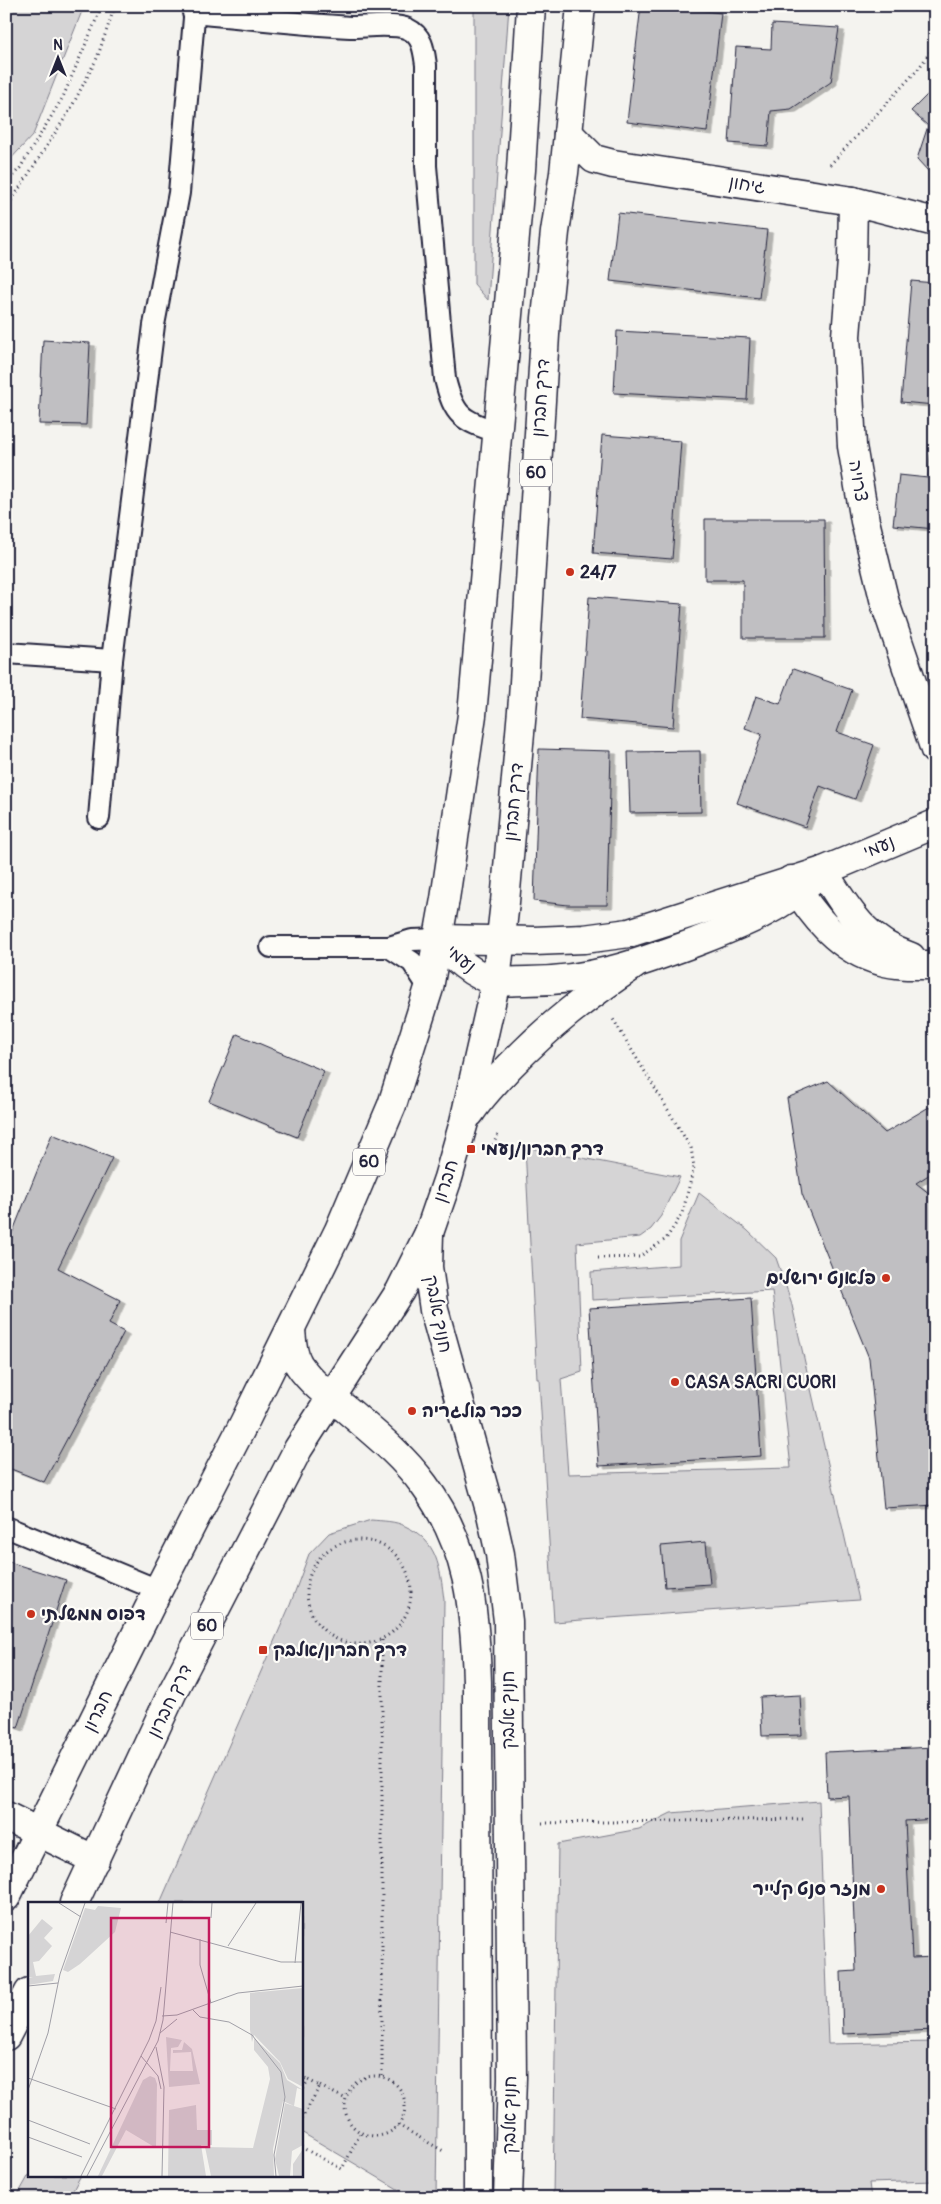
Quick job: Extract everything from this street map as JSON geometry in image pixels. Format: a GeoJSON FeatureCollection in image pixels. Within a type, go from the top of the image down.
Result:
{"type":"FeatureCollection","features":[{"type":"Feature","properties":{"kind":"main road","name":"60"},"geometry":{"type":"LineString","coordinates":[[158,1590],[291,1329],[339,1230],[366,1168],[404,1070],[429,988],[439,939],[472,715],[521,170],[531,6]]}},
{"type":"Feature","properties":{"kind":"main road","name":"דרך חברון"},"geometry":{"type":"LineString","coordinates":[[500,941],[523,699],[546,318],[581,6]]}},
{"type":"Feature","properties":{"kind":"main road","name":"גיחון"},"geometry":{"type":"LineString","coordinates":[[568,133],[594,159],[613,164],[853,201],[935,222]]}},
{"type":"Feature","properties":{"kind":"main road","name":"צרויה"},"geometry":{"type":"LineString","coordinates":[[853,201],[852,261],[846,336],[852,446],[865,521],[885,603],[935,750]]}},
{"type":"Feature","properties":{"kind":"main road","name":"נעמי"},"geometry":{"type":"LineString","coordinates":[[439,939],[500,941],[584,939],[629,933],[795,886],[823,871],[935,824]]}},
{"type":"Feature","properties":{"kind":"main road"},"geometry":{"type":"LineString","coordinates":[[823,871],[848,912],[869,933],[895,951],[935,964]]}},
{"type":"Feature","properties":{"kind":"main road","name":"נעמי"},"geometry":{"type":"LineString","coordinates":[[439,939],[447,950],[468,968],[496,981],[561,979],[598,974],[634,966],[740,925],[769,912],[795,886]]}},
{"type":"Feature","properties":{"kind":"main road"},"geometry":{"type":"LineString","coordinates":[[795,886],[822,924],[838,939],[856,951],[880,961],[904,965],[935,964]]}},
{"type":"Feature","properties":{"kind":"main road","name":"חברון"},"geometry":{"type":"LineString","coordinates":[[330,1397],[400,1291],[429,1233],[448,1178],[480,1058],[496,981],[500,941]]}},
{"type":"Feature","properties":{"kind":"main road"},"geometry":{"type":"LineString","coordinates":[[464,1122],[477,1102],[547,1029],[578,1003],[634,966]]}},
{"type":"Feature","properties":{"kind":"main road","name":"חנוך אלבק"},"geometry":{"type":"LineString","coordinates":[[429,1233],[428,1267],[434,1310],[492,1514],[505,1589],[508,1621],[512,2068],[508,2198]]}},
{"type":"Feature","properties":{"kind":"main road","name":"חנוך אלבק"},"geometry":{"type":"LineString","coordinates":[[291,1329],[292,1348],[298,1364],[310,1379],[383,1440],[424,1485],[446,1519],[463,1559],[472,1598],[478,1692],[478,2185]]}},
{"type":"Feature","properties":{"kind":"main road","name":"דרך חברון"},"geometry":{"type":"LineString","coordinates":[[74,1902],[174,1689],[298,1449],[330,1397]]}},
{"type":"Feature","properties":{"kind":"main road","name":"חברון"},"geometry":{"type":"LineString","coordinates":[[39,1832],[158,1590]]}},
{"type":"Feature","properties":{"kind":"main road"},"geometry":{"type":"LineString","coordinates":[[6,1816],[95,1860]]}},
{"type":"Feature","properties":{"kind":"main road","name":"60"},"geometry":{"type":"LineString","coordinates":[[6,1897],[39,1832]]}},
{"type":"Feature","properties":{"kind":"main road"},"geometry":{"type":"LineString","coordinates":[[6,2036],[28,1994]]}},
{"type":"Feature","properties":{"kind":"lane"},"geometry":{"type":"LineString","coordinates":[[99,818],[112,660],[154,325],[179,193],[194,10],[351,27],[407,29],[418,37],[424,49],[426,65],[426,166],[445,379],[450,400],[456,410],[471,423],[498,432]]}},
{"type":"Feature","properties":{"kind":"lane"},"geometry":{"type":"LineString","coordinates":[[6,653],[112,660]]}},
{"type":"Feature","properties":{"kind":"lane"},"geometry":{"type":"LineString","coordinates":[[271,947],[389,947],[412,940],[439,939]]}},
{"type":"Feature","properties":{"kind":"lane"},"geometry":{"type":"LineString","coordinates":[[389,947],[412,962],[429,988]]}},
{"type":"Feature","properties":{"kind":"lane"},"geometry":{"type":"LineString","coordinates":[[6,1527],[158,1590]]}},
{"type":"Feature","properties":{"kind":"path"},"geometry":{"type":"LineString","coordinates":[[6,183],[20,168],[63,97],[102,6]]}},
{"type":"Feature","properties":{"kind":"path"},"geometry":{"type":"LineString","coordinates":[[6,209],[70,110],[97,58],[115,6]]}},
{"type":"Feature","properties":{"kind":"path"},"geometry":{"type":"LineString","coordinates":[[804,193],[919,68],[935,45]]}},
{"type":"Feature","properties":{"kind":"path"},"geometry":{"type":"LineString","coordinates":[[598,1258],[640,1257],[666,1239],[682,1214],[694,1167],[691,1148],[612,1019]]}},
{"type":"Feature","properties":{"kind":"path"},"geometry":{"type":"LineString","coordinates":[[491,1150],[499,1132]]}},
{"type":"Feature","properties":{"kind":"path"},"geometry":{"type":"LineString","coordinates":[[351,1540],[369,1540],[384,1546],[397,1556],[406,1568],[411,1583],[411,1599],[407,1614],[397,1629],[382,1640],[364,1644],[346,1643],[330,1636],[317,1624],[308,1607],[306,1590],[310,1572],[320,1557],[334,1546],[351,1540]]}},
{"type":"Feature","properties":{"kind":"path"},"geometry":{"type":"LineString","coordinates":[[382,1640],[382,2076]]}},
{"type":"Feature","properties":{"kind":"path"},"geometry":{"type":"LineString","coordinates":[[538,1815],[539,1823],[803,1819]]}},
{"type":"Feature","properties":{"kind":"path"},"geometry":{"type":"LineString","coordinates":[[382,2076],[392,2080],[404,2096],[406,2106],[404,2116],[390,2132],[381,2135],[371,2135],[360,2132],[348,2117],[346,2099],[356,2083],[364,2078],[382,2076]]}},
{"type":"Feature","properties":{"kind":"path"},"geometry":{"type":"LineString","coordinates":[[302,2077],[346,2099]]}},
{"type":"Feature","properties":{"kind":"path"},"geometry":{"type":"LineString","coordinates":[[302,2091],[308,2080]]}},
{"type":"Feature","properties":{"kind":"path"},"geometry":{"type":"LineString","coordinates":[[302,2118],[320,2086]]}},
{"type":"Feature","properties":{"kind":"path"},"geometry":{"type":"LineString","coordinates":[[398,2125],[478,2185]]}},
{"type":"Feature","properties":{"kind":"path"},"geometry":{"type":"LineString","coordinates":[[302,2147],[342,2168],[360,2132]]}},
{"type":"Feature","properties":{"kind":"shaded area"},"geometry":{"type":"Polygon","coordinates":[[[6,6],[84,6],[33,135],[6,164],[6,6]]]}},
{"type":"Feature","properties":{"kind":"shaded area"},"geometry":{"type":"Polygon","coordinates":[[[474,6],[509,6],[488,300],[474,284],[474,6]]]}},
{"type":"Feature","properties":{"kind":"shaded area"},"geometry":{"type":"Polygon","coordinates":[[[525,1147],[680,1177],[661,1216],[651,1229],[640,1237],[577,1243],[582,1372],[561,1379],[568,1474],[791,1468],[772,1291],[592,1300],[591,1272],[679,1265],[679,1241],[699,1193],[747,1230],[776,1258],[791,1301],[859,1600],[554,1622],[539,1379],[537,1379],[525,1147]]]}},
{"type":"Feature","properties":{"kind":"shaded area"},"geometry":{"type":"Polygon","coordinates":[[[371,1520],[401,1524],[416,1532],[431,1548],[439,1566],[441,1577],[444,1600],[436,2198],[413,2198],[302,2133],[302,1902],[160,1902],[290,1605],[309,1554],[329,1533],[371,1520]]]}},
{"type":"Feature","properties":{"kind":"shaded area"},"geometry":{"type":"Polygon","coordinates":[[[819,1801],[828,2044],[935,2042],[935,2181],[869,2183],[871,2198],[553,2198],[558,1844],[639,1829],[671,1813],[819,1801]]]}},
{"type":"Feature","properties":{"kind":"shaded area"},"geometry":{"type":"Polygon","coordinates":[[[28,2176],[80,2176],[69,2198],[16,2198],[28,2176]]]}},
{"type":"Feature","properties":{"kind":"building"},"geometry":{"type":"Polygon","coordinates":[[[641,6],[663,6],[721,13],[707,132],[627,122],[641,6]]]}},
{"type":"Feature","properties":{"kind":"building"},"geometry":{"type":"Polygon","coordinates":[[[772,24],[839,28],[831,82],[791,109],[771,111],[768,146],[729,143],[736,47],[771,49],[772,24]]]}},
{"type":"Feature","properties":{"kind":"building"},"geometry":{"type":"Polygon","coordinates":[[[935,87],[935,171],[928,171],[917,159],[928,126],[911,111],[935,87]]]}},
{"type":"Feature","properties":{"kind":"building"},"geometry":{"type":"Polygon","coordinates":[[[618,213],[767,230],[759,298],[610,281],[618,213]]]}},
{"type":"Feature","properties":{"kind":"building"},"geometry":{"type":"Polygon","coordinates":[[[911,281],[935,283],[935,405],[901,402],[911,281]]]}},
{"type":"Feature","properties":{"kind":"building"},"geometry":{"type":"Polygon","coordinates":[[[617,331],[750,338],[747,400],[614,393],[617,331]]]}},
{"type":"Feature","properties":{"kind":"building"},"geometry":{"type":"Polygon","coordinates":[[[43,340],[90,343],[86,425],[39,424],[43,340]]]}},
{"type":"Feature","properties":{"kind":"building"},"geometry":{"type":"Polygon","coordinates":[[[602,435],[681,441],[672,559],[593,553],[602,435]]]}},
{"type":"Feature","properties":{"kind":"building"},"geometry":{"type":"Polygon","coordinates":[[[931,446],[935,446],[935,529],[893,525],[899,475],[928,478],[931,446]]]}},
{"type":"Feature","properties":{"kind":"building"},"geometry":{"type":"Polygon","coordinates":[[[705,519],[824,519],[825,638],[743,638],[743,580],[705,580],[705,519]]]}},
{"type":"Feature","properties":{"kind":"building"},"geometry":{"type":"Polygon","coordinates":[[[589,597],[682,604],[673,727],[580,719],[589,597]]]}},
{"type":"Feature","properties":{"kind":"building"},"geometry":{"type":"Polygon","coordinates":[[[793,669],[852,690],[837,732],[874,745],[855,799],[820,786],[805,827],[737,803],[762,734],[745,728],[756,696],[780,704],[793,669]]]}},
{"type":"Feature","properties":{"kind":"building"},"geometry":{"type":"Polygon","coordinates":[[[539,749],[611,751],[607,905],[568,905],[534,901],[539,749]]]}},
{"type":"Feature","properties":{"kind":"building"},"geometry":{"type":"Polygon","coordinates":[[[700,751],[701,812],[630,813],[628,752],[700,751]]]}},
{"type":"Feature","properties":{"kind":"building"},"geometry":{"type":"Polygon","coordinates":[[[237,1034],[324,1071],[297,1137],[209,1101],[237,1034]]]}},
{"type":"Feature","properties":{"kind":"building","name":"פלאנט ירושלים"},"geometry":{"type":"Polygon","coordinates":[[[828,1081],[885,1133],[929,1107],[935,1116],[935,1171],[916,1183],[935,1198],[935,1505],[884,1508],[869,1358],[802,1194],[787,1098],[828,1081]]]}},
{"type":"Feature","properties":{"kind":"building"},"geometry":{"type":"Polygon","coordinates":[[[52,1134],[112,1158],[58,1268],[120,1300],[109,1324],[124,1332],[44,1482],[6,1467],[6,1240],[9,1241],[52,1134]]]}},
{"type":"Feature","properties":{"kind":"building","name":"CASA SACRI CUORI"},"geometry":{"type":"Polygon","coordinates":[[[751,1298],[761,1456],[599,1466],[589,1308],[751,1298]]]}},
{"type":"Feature","properties":{"kind":"building"},"geometry":{"type":"Polygon","coordinates":[[[706,1542],[710,1584],[665,1587],[661,1546],[706,1542]]]}},
{"type":"Feature","properties":{"kind":"building","name":"דפוס ממשלתי"},"geometry":{"type":"Polygon","coordinates":[[[6,1561],[66,1580],[18,1728],[6,1724],[6,1561]]]}},
{"type":"Feature","properties":{"kind":"building"},"geometry":{"type":"Polygon","coordinates":[[[800,1695],[802,1735],[762,1736],[760,1697],[800,1695]]]}},
{"type":"Feature","properties":{"kind":"building","name":"מנזר סנט קלייר"},"geometry":{"type":"Polygon","coordinates":[[[935,1747],[935,1819],[905,1821],[912,1958],[935,1957],[935,2030],[843,2034],[841,1972],[856,1971],[849,1796],[827,1797],[825,1752],[935,1747]]]}},
{"type":"Feature","properties":{"kind":"place","name":"24/7"},"geometry":{"type":"Point","coordinates":[570,572]}},
{"type":"Feature","properties":{"kind":"place","name":"דרך חברון/נעמי"},"geometry":{"type":"Point","coordinates":[471,1149]}},
{"type":"Feature","properties":{"kind":"place","name":"פלאנט ירושלים"},"geometry":{"type":"Point","coordinates":[886,1278]}},
{"type":"Feature","properties":{"kind":"place","name":"CASA SACRI CUORI"},"geometry":{"type":"Point","coordinates":[675,1382]}},
{"type":"Feature","properties":{"kind":"place","name":"ככר בולגריה"},"geometry":{"type":"Point","coordinates":[412,1411]}},
{"type":"Feature","properties":{"kind":"place","name":"דפוס ממשלתי"},"geometry":{"type":"Point","coordinates":[31,1614]}},
{"type":"Feature","properties":{"kind":"place","name":"דרך חברון/אלבק"},"geometry":{"type":"Point","coordinates":[263,1650]}},
{"type":"Feature","properties":{"kind":"place","name":"מנזר סנט קלייר"},"geometry":{"type":"Point","coordinates":[881,1889]}}]}
